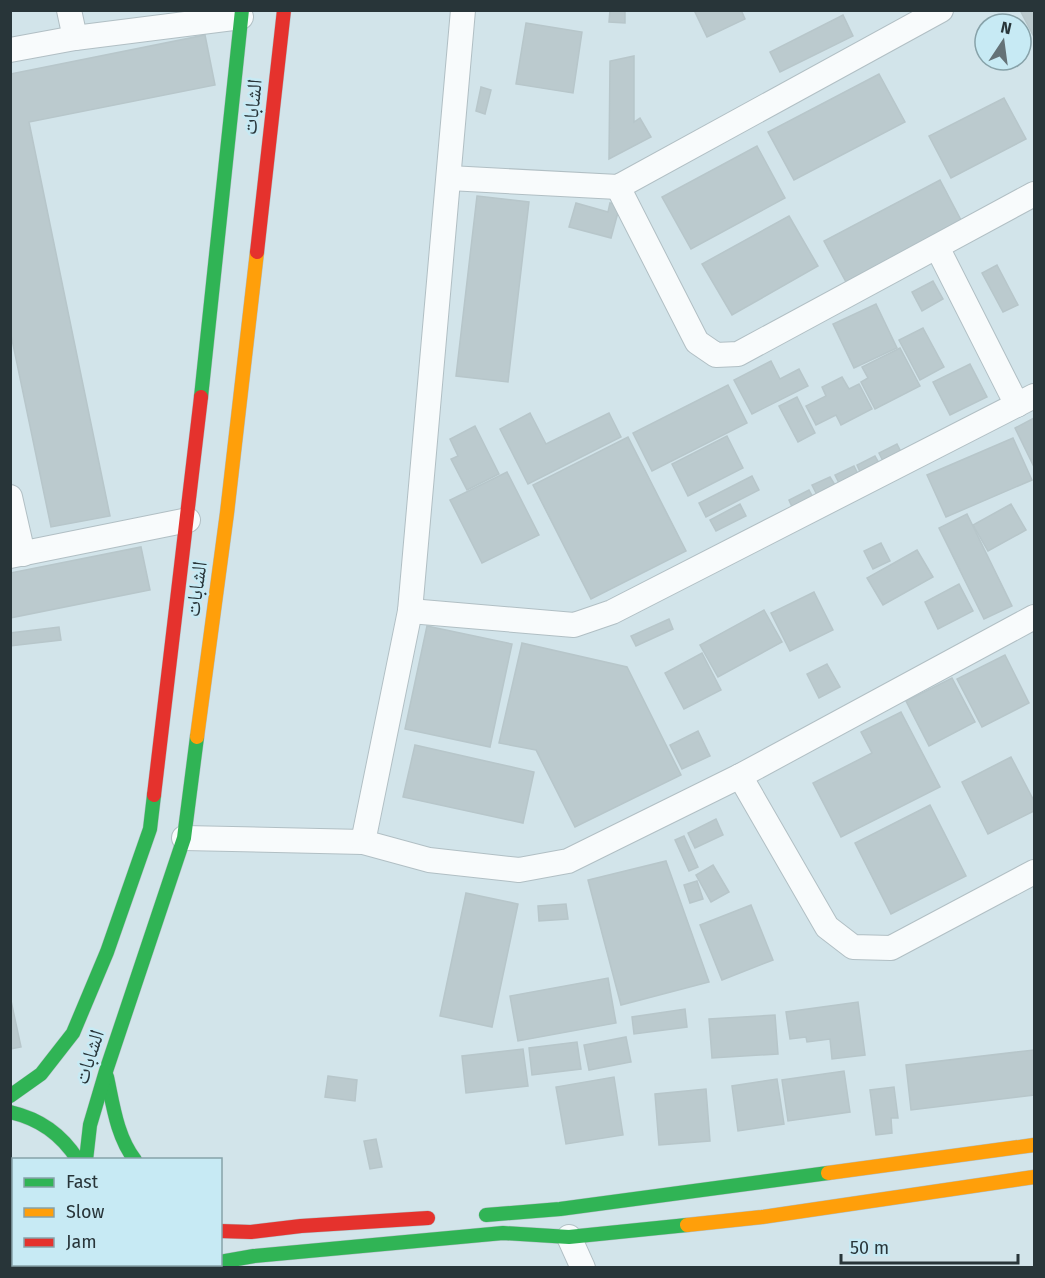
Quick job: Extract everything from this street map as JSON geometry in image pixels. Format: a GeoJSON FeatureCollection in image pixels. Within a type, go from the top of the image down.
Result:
{"type":"FeatureCollection","features":[{"type":"Feature","properties":{"kind":"main road","name":"الشابات"},"geometry":{"type":"LineString","coordinates":[[10,1096],[41,1074],[73,1033],[107,952],[150,829],[188,520],[245,15]]}},
{"type":"Feature","properties":{"kind":"main road","name":"الشابات"},"geometry":{"type":"LineString","coordinates":[[86,1158],[90,1125],[106,1071],[184,838],[227,513],[280,15]]}},
{"type":"Feature","properties":{"kind":"main road"},"geometry":{"type":"LineString","coordinates":[[106,1071],[116,1118],[133,1158]]}},
{"type":"Feature","properties":{"kind":"main road"},"geometry":{"type":"LineString","coordinates":[[10,1112],[33,1118],[55,1131],[67,1143],[77,1158]]}},
{"type":"Feature","properties":{"kind":"main road"},"geometry":{"type":"LineString","coordinates":[[476,1215],[560,1209],[1035,1145]]}},
{"type":"Feature","properties":{"kind":"main road"},"geometry":{"type":"LineString","coordinates":[[222,1262],[254,1256],[503,1233],[569,1237],[762,1216],[1035,1177]]}},
{"type":"Feature","properties":{"kind":"main road"},"geometry":{"type":"LineString","coordinates":[[499,1214],[503,1233]]}},
{"type":"Feature","properties":{"kind":"main road"},"geometry":{"type":"LineString","coordinates":[[222,1231],[251,1232],[301,1226],[441,1217]]}},
{"type":"Feature","properties":{"kind":"main road"},"geometry":{"type":"LineString","coordinates":[[254,1220],[301,1226]]}},
{"type":"Feature","properties":{"kind":"street"},"geometry":{"type":"LineString","coordinates":[[69,10],[75,38]]}},
{"type":"Feature","properties":{"kind":"street"},"geometry":{"type":"LineString","coordinates":[[363,842],[410,611],[463,10]]}},
{"type":"Feature","properties":{"kind":"street"},"geometry":{"type":"LineString","coordinates":[[449,178],[618,187],[941,10]]}},
{"type":"Feature","properties":{"kind":"street"},"geometry":{"type":"LineString","coordinates":[[10,50],[75,38],[245,15]]}},
{"type":"Feature","properties":{"kind":"street"},"geometry":{"type":"LineString","coordinates":[[618,187],[697,342],[716,355],[738,354],[1035,194]]}},
{"type":"Feature","properties":{"kind":"street"},"geometry":{"type":"LineString","coordinates":[[410,611],[574,625],[612,612],[1026,400],[937,247]]}},
{"type":"Feature","properties":{"kind":"street"},"geometry":{"type":"LineString","coordinates":[[10,496],[16,555],[188,520]]}},
{"type":"Feature","properties":{"kind":"street"},"geometry":{"type":"LineString","coordinates":[[184,838],[363,842],[429,861],[519,870],[568,861],[740,776],[1035,617]]}},
{"type":"Feature","properties":{"kind":"street"},"geometry":{"type":"LineString","coordinates":[[740,776],[827,927],[853,947],[891,948],[1035,872]]}},
{"type":"Feature","properties":{"kind":"street"},"geometry":{"type":"LineString","coordinates":[[569,1237],[583,1268]]}},
{"type":"Feature","properties":{"kind":"building"},"geometry":{"type":"Polygon","coordinates":[[[610,10],[625,10],[625,23],[609,22],[610,10]]]}},
{"type":"Feature","properties":{"kind":"building"},"geometry":{"type":"Polygon","coordinates":[[[694,10],[741,10],[745,19],[707,37],[694,10]]]}},
{"type":"Feature","properties":{"kind":"building"},"geometry":{"type":"Polygon","coordinates":[[[1020,10],[1034,10],[1034,37],[1033,12],[1021,12],[1020,10]]]}},
{"type":"Feature","properties":{"kind":"building"},"geometry":{"type":"Polygon","coordinates":[[[843,15],[853,36],[780,72],[770,52],[843,15]]]}},
{"type":"Feature","properties":{"kind":"building"},"geometry":{"type":"Polygon","coordinates":[[[526,23],[582,32],[573,93],[516,84],[526,23]]]}},
{"type":"Feature","properties":{"kind":"building"},"geometry":{"type":"Polygon","coordinates":[[[205,35],[215,85],[29,122],[110,516],[51,527],[10,330],[10,74],[205,35]]]}},
{"type":"Feature","properties":{"kind":"building"},"geometry":{"type":"Polygon","coordinates":[[[634,56],[634,122],[640,118],[651,137],[609,159],[610,61],[634,56]]]}},
{"type":"Feature","properties":{"kind":"building"},"geometry":{"type":"Polygon","coordinates":[[[879,74],[905,122],[794,180],[768,132],[879,74]]]}},
{"type":"Feature","properties":{"kind":"building"},"geometry":{"type":"Polygon","coordinates":[[[481,87],[491,90],[485,114],[476,111],[481,87]]]}},
{"type":"Feature","properties":{"kind":"building"},"geometry":{"type":"Polygon","coordinates":[[[1004,98],[1026,139],[951,178],[929,136],[1004,98]]]}},
{"type":"Feature","properties":{"kind":"building"},"geometry":{"type":"Polygon","coordinates":[[[757,146],[785,198],[691,249],[662,197],[757,146]]]}},
{"type":"Feature","properties":{"kind":"building"},"geometry":{"type":"Polygon","coordinates":[[[940,180],[962,222],[846,282],[824,241],[940,180]]]}},
{"type":"Feature","properties":{"kind":"building"},"geometry":{"type":"Polygon","coordinates":[[[477,196],[529,202],[508,382],[456,376],[477,196]]]}},
{"type":"Feature","properties":{"kind":"building"},"geometry":{"type":"Polygon","coordinates":[[[576,203],[608,212],[610,203],[620,205],[611,238],[569,227],[576,203]]]}},
{"type":"Feature","properties":{"kind":"building"},"geometry":{"type":"Polygon","coordinates":[[[789,216],[818,266],[732,315],[702,264],[789,216]]]}},
{"type":"Feature","properties":{"kind":"building"},"geometry":{"type":"Polygon","coordinates":[[[997,265],[1018,305],[1003,312],[982,273],[997,265]]]}},
{"type":"Feature","properties":{"kind":"building"},"geometry":{"type":"Polygon","coordinates":[[[933,281],[943,299],[922,311],[912,292],[933,281]]]}},
{"type":"Feature","properties":{"kind":"building"},"geometry":{"type":"Polygon","coordinates":[[[876,304],[897,348],[854,368],[833,324],[876,304]]]}},
{"type":"Feature","properties":{"kind":"building"},"geometry":{"type":"Polygon","coordinates":[[[923,328],[944,367],[920,380],[899,340],[923,328]]]}},
{"type":"Feature","properties":{"kind":"building"},"geometry":{"type":"Polygon","coordinates":[[[900,348],[920,386],[875,409],[861,382],[868,378],[862,367],[900,348]]]}},
{"type":"Feature","properties":{"kind":"building"},"geometry":{"type":"Polygon","coordinates":[[[771,361],[780,379],[799,369],[808,386],[752,414],[734,380],[771,361]]]}},
{"type":"Feature","properties":{"kind":"building"},"geometry":{"type":"Polygon","coordinates":[[[970,364],[987,397],[950,415],[933,382],[970,364]]]}},
{"type":"Feature","properties":{"kind":"building"},"geometry":{"type":"Polygon","coordinates":[[[842,377],[849,389],[859,384],[872,409],[841,425],[836,415],[816,425],[806,406],[826,396],[822,387],[842,377]]]}},
{"type":"Feature","properties":{"kind":"building"},"geometry":{"type":"Polygon","coordinates":[[[728,385],[747,423],[652,471],[633,433],[728,385]]]}},
{"type":"Feature","properties":{"kind":"building"},"geometry":{"type":"Polygon","coordinates":[[[797,397],[815,433],[798,442],[779,406],[797,397]]]}},
{"type":"Feature","properties":{"kind":"building"},"geometry":{"type":"Polygon","coordinates":[[[530,413],[546,444],[609,413],[621,437],[528,484],[500,429],[530,413]]]}},
{"type":"Feature","properties":{"kind":"building"},"geometry":{"type":"Polygon","coordinates":[[[1034,418],[1034,467],[1015,428],[1034,418]]]}},
{"type":"Feature","properties":{"kind":"building"},"geometry":{"type":"Polygon","coordinates":[[[475,426],[499,474],[467,490],[451,459],[458,456],[450,439],[475,426]]]}},
{"type":"Feature","properties":{"kind":"building"},"geometry":{"type":"Polygon","coordinates":[[[727,436],[743,468],[688,496],[672,464],[727,436]]]}},
{"type":"Feature","properties":{"kind":"building"},"geometry":{"type":"Polygon","coordinates":[[[628,437],[686,551],[591,599],[533,485],[628,437]]]}},
{"type":"Feature","properties":{"kind":"building"},"geometry":{"type":"Polygon","coordinates":[[[1013,438],[1032,480],[946,517],[927,475],[1013,438]]]}},
{"type":"Feature","properties":{"kind":"building"},"geometry":{"type":"Polygon","coordinates":[[[897,444],[901,452],[883,461],[879,453],[897,444]]]}},
{"type":"Feature","properties":{"kind":"building"},"geometry":{"type":"Polygon","coordinates":[[[875,456],[880,465],[861,474],[857,465],[875,456]]]}},
{"type":"Feature","properties":{"kind":"building"},"geometry":{"type":"Polygon","coordinates":[[[854,466],[859,476],[840,485],[835,475],[854,466]]]}},
{"type":"Feature","properties":{"kind":"building"},"geometry":{"type":"Polygon","coordinates":[[[507,472],[539,535],[482,563],[450,500],[507,472]]]}},
{"type":"Feature","properties":{"kind":"building"},"geometry":{"type":"Polygon","coordinates":[[[752,476],[759,490],[706,517],[699,503],[752,476]]]}},
{"type":"Feature","properties":{"kind":"building"},"geometry":{"type":"Polygon","coordinates":[[[830,477],[835,485],[817,495],[812,485],[830,477]]]}},
{"type":"Feature","properties":{"kind":"building"},"geometry":{"type":"Polygon","coordinates":[[[809,490],[815,501],[794,511],[789,500],[809,490]]]}},
{"type":"Feature","properties":{"kind":"building"},"geometry":{"type":"Polygon","coordinates":[[[740,504],[746,516],[716,531],[710,520],[740,504]]]}},
{"type":"Feature","properties":{"kind":"building"},"geometry":{"type":"Polygon","coordinates":[[[1011,504],[1026,530],[988,551],[973,525],[1011,504]]]}},
{"type":"Feature","properties":{"kind":"building"},"geometry":{"type":"Polygon","coordinates":[[[967,514],[1012,606],[984,619],[939,528],[967,514]]]}},
{"type":"Feature","properties":{"kind":"building"},"geometry":{"type":"Polygon","coordinates":[[[881,543],[890,561],[873,569],[864,551],[881,543]]]}},
{"type":"Feature","properties":{"kind":"building"},"geometry":{"type":"Polygon","coordinates":[[[141,547],[150,590],[10,618],[10,573],[141,547]]]}},
{"type":"Feature","properties":{"kind":"building"},"geometry":{"type":"Polygon","coordinates":[[[917,550],[933,577],[883,605],[867,578],[917,550]]]}},
{"type":"Feature","properties":{"kind":"building"},"geometry":{"type":"Polygon","coordinates":[[[959,584],[973,611],[938,629],[925,602],[959,584]]]}},
{"type":"Feature","properties":{"kind":"building"},"geometry":{"type":"Polygon","coordinates":[[[814,592],[833,630],[790,651],[771,613],[814,592]]]}},
{"type":"Feature","properties":{"kind":"building"},"geometry":{"type":"Polygon","coordinates":[[[764,610],[782,642],[718,677],[700,645],[764,610]]]}},
{"type":"Feature","properties":{"kind":"building"},"geometry":{"type":"Polygon","coordinates":[[[669,619],[673,629],[636,646],[631,636],[669,619]]]}},
{"type":"Feature","properties":{"kind":"building"},"geometry":{"type":"Polygon","coordinates":[[[427,626],[512,644],[490,747],[405,729],[427,626]]]}},
{"type":"Feature","properties":{"kind":"building"},"geometry":{"type":"Polygon","coordinates":[[[59,627],[61,640],[10,646],[10,633],[59,627]]]}},
{"type":"Feature","properties":{"kind":"building"},"geometry":{"type":"Polygon","coordinates":[[[522,643],[627,667],[681,775],[575,827],[536,750],[499,743],[522,643]]]}},
{"type":"Feature","properties":{"kind":"building"},"geometry":{"type":"Polygon","coordinates":[[[702,653],[721,690],[684,709],[665,673],[702,653]]]}},
{"type":"Feature","properties":{"kind":"building"},"geometry":{"type":"Polygon","coordinates":[[[1005,655],[1029,703],[982,727],[957,679],[1005,655]]]}},
{"type":"Feature","properties":{"kind":"building"},"geometry":{"type":"Polygon","coordinates":[[[827,664],[840,687],[819,698],[807,674],[827,664]]]}},
{"type":"Feature","properties":{"kind":"building"},"geometry":{"type":"Polygon","coordinates":[[[952,678],[975,722],[929,746],[906,701],[952,678]]]}},
{"type":"Feature","properties":{"kind":"building"},"geometry":{"type":"Polygon","coordinates":[[[901,712],[940,787],[841,837],[813,783],[872,753],[861,732],[901,712]]]}},
{"type":"Feature","properties":{"kind":"building"},"geometry":{"type":"Polygon","coordinates":[[[698,731],[710,756],[682,769],[670,745],[698,731]]]}},
{"type":"Feature","properties":{"kind":"building"},"geometry":{"type":"Polygon","coordinates":[[[415,745],[534,772],[523,823],[403,797],[415,745]]]}},
{"type":"Feature","properties":{"kind":"building"},"geometry":{"type":"Polygon","coordinates":[[[1011,757],[1034,801],[1034,811],[988,834],[962,782],[1011,757]]]}},
{"type":"Feature","properties":{"kind":"building"},"geometry":{"type":"Polygon","coordinates":[[[930,805],[966,876],[891,914],[855,843],[930,805]]]}},
{"type":"Feature","properties":{"kind":"building"},"geometry":{"type":"Polygon","coordinates":[[[716,819],[723,835],[695,848],[688,833],[716,819]]]}},
{"type":"Feature","properties":{"kind":"building"},"geometry":{"type":"Polygon","coordinates":[[[684,836],[698,867],[689,871],[675,840],[684,836]]]}},
{"type":"Feature","properties":{"kind":"building"},"geometry":{"type":"Polygon","coordinates":[[[666,861],[709,982],[621,1005],[588,880],[666,861]]]}},
{"type":"Feature","properties":{"kind":"building"},"geometry":{"type":"Polygon","coordinates":[[[713,865],[729,892],[711,902],[696,875],[713,865]]]}},
{"type":"Feature","properties":{"kind":"building"},"geometry":{"type":"Polygon","coordinates":[[[697,881],[703,899],[690,903],[684,885],[697,881]]]}},
{"type":"Feature","properties":{"kind":"building"},"geometry":{"type":"Polygon","coordinates":[[[466,893],[518,904],[492,1027],[440,1016],[466,893]]]}},
{"type":"Feature","properties":{"kind":"building"},"geometry":{"type":"Polygon","coordinates":[[[566,904],[568,919],[539,921],[538,906],[566,904]]]}},
{"type":"Feature","properties":{"kind":"building"},"geometry":{"type":"Polygon","coordinates":[[[751,905],[773,960],[722,980],[700,925],[751,905]]]}},
{"type":"Feature","properties":{"kind":"building"},"geometry":{"type":"Polygon","coordinates":[[[608,978],[616,1023],[518,1041],[510,996],[608,978]]]}},
{"type":"Feature","properties":{"kind":"building"},"geometry":{"type":"Polygon","coordinates":[[[10,996],[21,1047],[10,1049],[10,996]]]}},
{"type":"Feature","properties":{"kind":"building"},"geometry":{"type":"Polygon","coordinates":[[[858,1002],[865,1055],[832,1059],[830,1039],[807,1042],[806,1037],[790,1039],[786,1012],[858,1002]]]}},
{"type":"Feature","properties":{"kind":"building"},"geometry":{"type":"Polygon","coordinates":[[[685,1009],[687,1027],[634,1034],[632,1017],[685,1009]]]}},
{"type":"Feature","properties":{"kind":"building"},"geometry":{"type":"Polygon","coordinates":[[[775,1015],[778,1054],[712,1058],[709,1019],[775,1015]]]}},
{"type":"Feature","properties":{"kind":"building"},"geometry":{"type":"Polygon","coordinates":[[[626,1037],[631,1062],[589,1070],[584,1045],[626,1037]]]}},
{"type":"Feature","properties":{"kind":"building"},"geometry":{"type":"Polygon","coordinates":[[[577,1042],[581,1069],[532,1075],[529,1048],[577,1042]]]}},
{"type":"Feature","properties":{"kind":"building"},"geometry":{"type":"Polygon","coordinates":[[[523,1049],[528,1086],[466,1093],[462,1056],[523,1049]]]}},
{"type":"Feature","properties":{"kind":"building"},"geometry":{"type":"Polygon","coordinates":[[[1034,1050],[1034,1095],[911,1110],[906,1065],[1034,1050]]]}},
{"type":"Feature","properties":{"kind":"building"},"geometry":{"type":"Polygon","coordinates":[[[844,1071],[850,1112],[788,1121],[782,1080],[844,1071]]]}},
{"type":"Feature","properties":{"kind":"building"},"geometry":{"type":"Polygon","coordinates":[[[328,1076],[357,1080],[355,1101],[325,1097],[328,1076]]]}},
{"type":"Feature","properties":{"kind":"building"},"geometry":{"type":"Polygon","coordinates":[[[614,1077],[623,1135],[566,1144],[556,1087],[614,1077]]]}},
{"type":"Feature","properties":{"kind":"building"},"geometry":{"type":"Polygon","coordinates":[[[777,1079],[784,1124],[738,1131],[732,1086],[777,1079]]]}},
{"type":"Feature","properties":{"kind":"building"},"geometry":{"type":"Polygon","coordinates":[[[894,1087],[898,1118],[891,1118],[892,1133],[876,1135],[870,1090],[894,1087]]]}},
{"type":"Feature","properties":{"kind":"building"},"geometry":{"type":"Polygon","coordinates":[[[706,1089],[710,1141],[659,1145],[655,1094],[706,1089]]]}},
{"type":"Feature","properties":{"kind":"building"},"geometry":{"type":"Polygon","coordinates":[[[376,1139],[382,1167],[370,1169],[364,1141],[376,1139]]]}},
{"type":"Feature","properties":{"kind":"traffic: fast"},"geometry":{"type":"LineString","coordinates":[[201,397],[242,10]]}},
{"type":"Feature","properties":{"kind":"traffic: fast"},"geometry":{"type":"LineString","coordinates":[[86,1158],[90,1125],[106,1071],[184,838],[197,737]]}},
{"type":"Feature","properties":{"kind":"traffic: fast"},"geometry":{"type":"LineString","coordinates":[[10,1096],[41,1074],[73,1033],[107,952],[150,829],[154,795]]}},
{"type":"Feature","properties":{"kind":"traffic: fast"},"geometry":{"type":"LineString","coordinates":[[107,1077],[120,1131],[134,1158]]}},
{"type":"Feature","properties":{"kind":"traffic: fast"},"geometry":{"type":"LineString","coordinates":[[10,1112],[31,1119],[49,1129],[76,1158]]}},
{"type":"Feature","properties":{"kind":"traffic: fast"},"geometry":{"type":"LineString","coordinates":[[486,1215],[560,1209],[828,1173]]}},
{"type":"Feature","properties":{"kind":"traffic: fast"},"geometry":{"type":"LineString","coordinates":[[222,1262],[254,1256],[503,1233],[569,1237],[687,1225]]}},
{"type":"Feature","properties":{"kind":"traffic: slow"},"geometry":{"type":"LineString","coordinates":[[197,737],[227,513],[257,252]]}},
{"type":"Feature","properties":{"kind":"traffic: slow"},"geometry":{"type":"LineString","coordinates":[[828,1173],[1034,1145]]}},
{"type":"Feature","properties":{"kind":"traffic: slow"},"geometry":{"type":"LineString","coordinates":[[687,1225],[762,1217],[1034,1177]]}},
{"type":"Feature","properties":{"kind":"traffic: jam"},"geometry":{"type":"LineString","coordinates":[[257,252],[284,10]]}},
{"type":"Feature","properties":{"kind":"traffic: jam"},"geometry":{"type":"LineString","coordinates":[[154,795],[201,397]]}},
{"type":"Feature","properties":{"kind":"traffic: jam"},"geometry":{"type":"LineString","coordinates":[[222,1231],[251,1232],[301,1226],[428,1218]]}}]}
